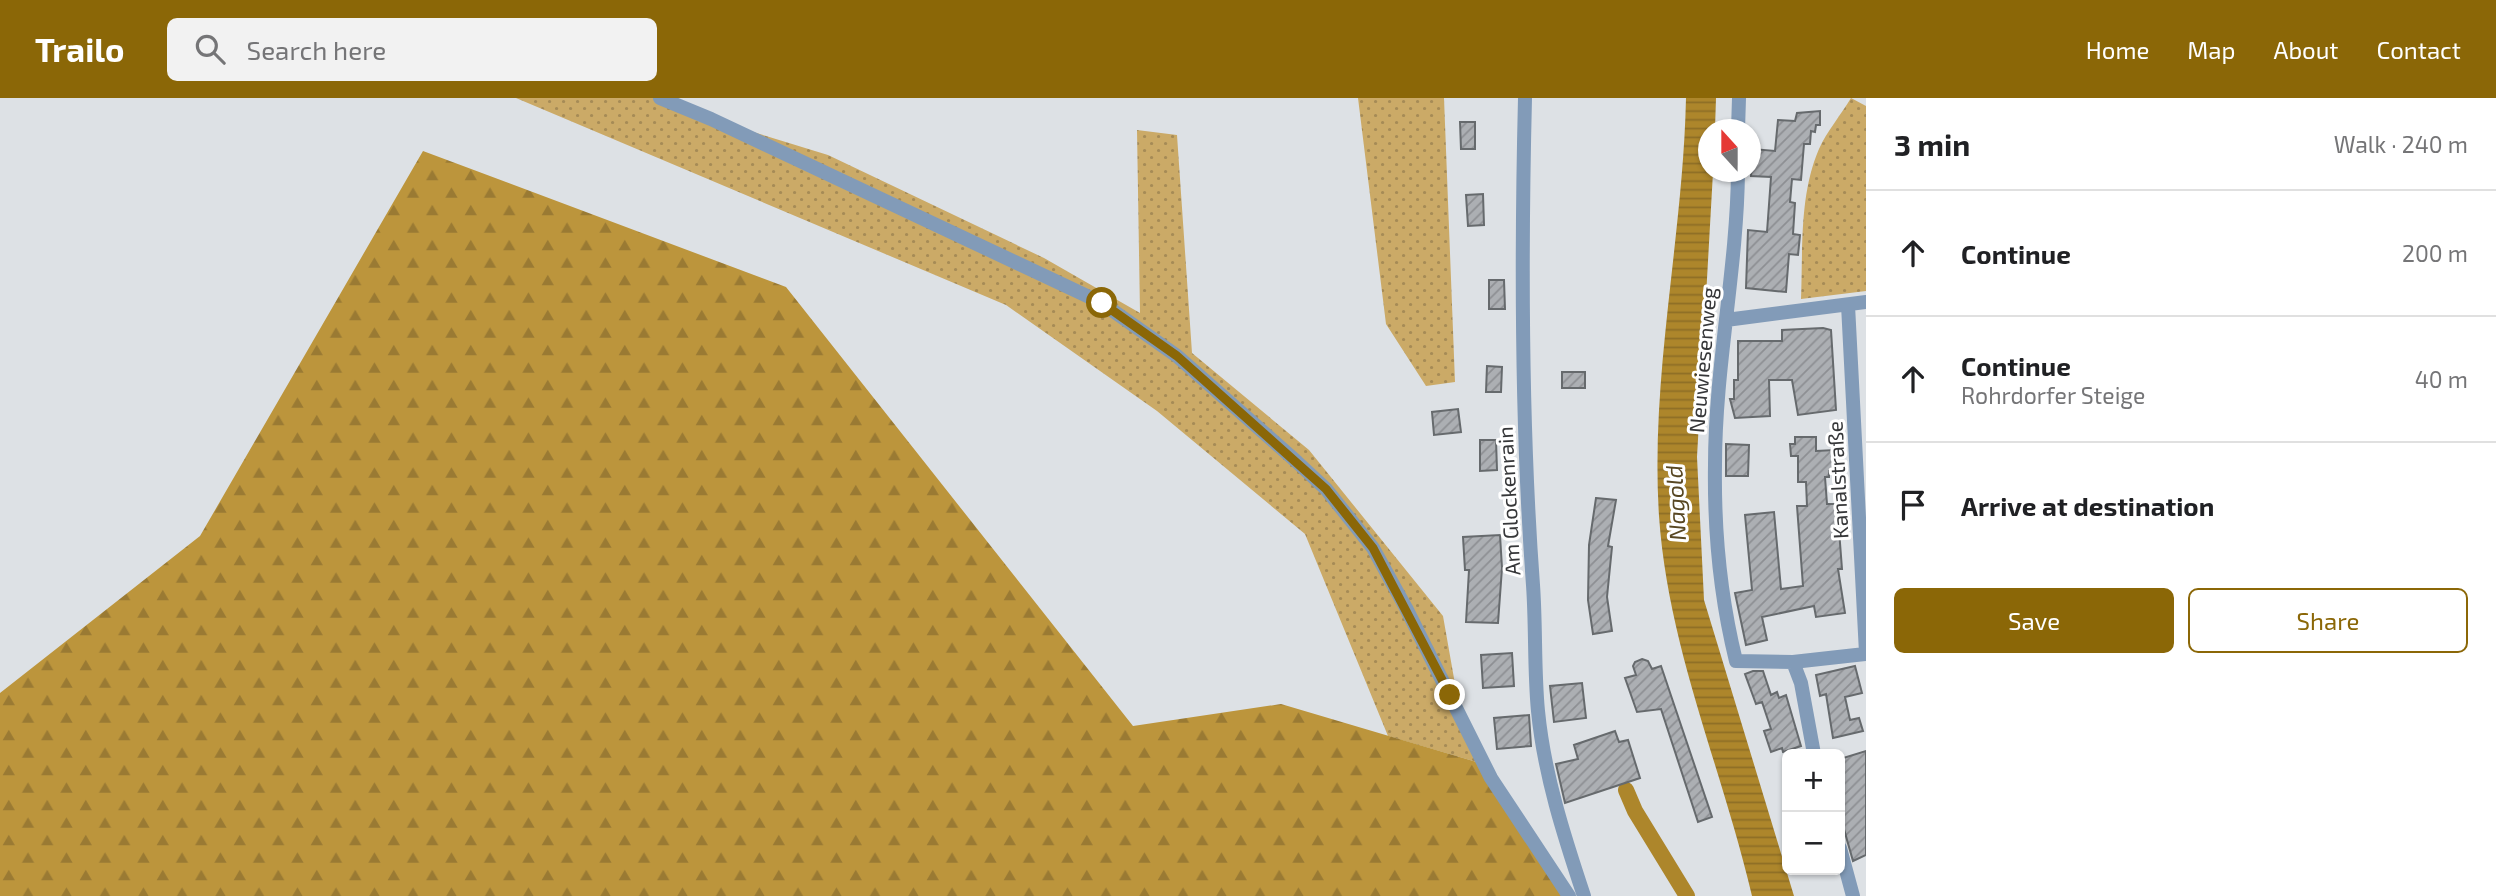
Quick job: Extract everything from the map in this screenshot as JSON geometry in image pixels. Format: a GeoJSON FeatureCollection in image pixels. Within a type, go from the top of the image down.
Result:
{"type":"FeatureCollection","features":[{"type":"Feature","properties":{"kind":"street"},"geometry":{"type":"LineString","coordinates":[[660,98],[1102,303],[1177,356],[1326,489],[1373,548],[1491,778],[1569,896]]}},
{"type":"Feature","properties":{"kind":"street","name":"Am Glockenrain"},"geometry":{"type":"LineString","coordinates":[[1525,98],[1525,475],[1536,624],[1538,713],[1555,804],[1584,896]]}},
{"type":"Feature","properties":{"kind":"street"},"geometry":{"type":"LineString","coordinates":[[1738,119],[1739,98]]}},
{"type":"Feature","properties":{"kind":"street","name":"Neuwiesenweg"},"geometry":{"type":"LineString","coordinates":[[1738,182],[1738,215],[1726,320],[1715,462],[1717,550],[1726,620],[1736,661],[1793,662],[1866,653]]}},
{"type":"Feature","properties":{"kind":"street"},"geometry":{"type":"LineString","coordinates":[[1726,320],[1866,302]]}},
{"type":"Feature","properties":{"kind":"street","name":"Kanalstraße"},"geometry":{"type":"LineString","coordinates":[[1848,305],[1866,653]]}},
{"type":"Feature","properties":{"kind":"street"},"geometry":{"type":"LineString","coordinates":[[1793,662],[1801,683],[1814,749]]}},
{"type":"Feature","properties":{"kind":"street"},"geometry":{"type":"LineString","coordinates":[[1845,867],[1853,896]]}},
{"type":"Feature","properties":{"kind":"shaded area"},"geometry":{"type":"Polygon","coordinates":[[[516,98],[660,98],[711,119],[828,155],[1044,258],[1140,313],[1137,130],[1177,135],[1192,353],[1309,450],[1443,616],[1455,684],[1480,763],[1388,736],[1305,534],[1157,411],[1006,305],[516,98]]]}},
{"type":"Feature","properties":{"kind":"shaded area"},"geometry":{"type":"Polygon","coordinates":[[[1358,98],[1444,98],[1455,382],[1426,386],[1386,324],[1358,98]]]}},
{"type":"Feature","properties":{"kind":"shaded area"},"geometry":{"type":"Polygon","coordinates":[[[1851,98],[1866,106],[1866,291],[1801,299],[1803,223],[1808,185],[1822,142],[1851,98]]]}},
{"type":"Feature","properties":{"kind":"green space"},"geometry":{"type":"Polygon","coordinates":[[[423,151],[786,287],[1133,726],[1281,704],[1480,763],[1565,896],[0,896],[0,693],[200,536],[423,151]]]}},
{"type":"Feature","properties":{"kind":"water","name":"Nagold"},"geometry":{"type":"Polygon","coordinates":[[[1686,98],[1716,98],[1715,119],[1698,119],[1698,182],[1712,182],[1697,457],[1704,600],[1782,857],[1782,875],[1788,875],[1794,896],[1752,896],[1684,660],[1664,565],[1657,463],[1659,411],[1684,150],[1686,98]]]}},
{"type":"Feature","properties":{"kind":"building"},"geometry":{"type":"Polygon","coordinates":[[[1820,111],[1820,125],[1816,125],[1815,132],[1811,131],[1810,144],[1804,144],[1801,180],[1792,179],[1790,202],[1795,203],[1793,234],[1800,235],[1798,255],[1789,254],[1786,292],[1746,288],[1748,230],[1767,232],[1771,177],[1761,176],[1761,150],[1775,151],[1778,120],[1795,121],[1797,113],[1820,111]]]}},
{"type":"Feature","properties":{"kind":"building"},"geometry":{"type":"Polygon","coordinates":[[[1460,122],[1475,122],[1475,149],[1461,149],[1460,122]]]}},
{"type":"Feature","properties":{"kind":"building"},"geometry":{"type":"Polygon","coordinates":[[[1483,194],[1484,225],[1468,226],[1466,195],[1483,194]]]}},
{"type":"Feature","properties":{"kind":"building"},"geometry":{"type":"Polygon","coordinates":[[[1489,280],[1504,280],[1505,309],[1489,309],[1489,280]]]}},
{"type":"Feature","properties":{"kind":"building"},"geometry":{"type":"Polygon","coordinates":[[[1782,330],[1831,330],[1836,410],[1798,415],[1792,380],[1769,380],[1770,416],[1735,418],[1730,399],[1734,399],[1734,380],[1738,380],[1738,341],[1782,341],[1782,330]]]}},
{"type":"Feature","properties":{"kind":"building"},"geometry":{"type":"Polygon","coordinates":[[[1487,366],[1502,367],[1501,392],[1486,392],[1487,366]]]}},
{"type":"Feature","properties":{"kind":"building"},"geometry":{"type":"Polygon","coordinates":[[[1562,372],[1585,372],[1585,388],[1562,388],[1562,372]]]}},
{"type":"Feature","properties":{"kind":"building"},"geometry":{"type":"Polygon","coordinates":[[[1458,409],[1461,432],[1434,435],[1432,412],[1458,409]]]}},
{"type":"Feature","properties":{"kind":"building"},"geometry":{"type":"Polygon","coordinates":[[[1795,437],[1816,437],[1816,451],[1835,450],[1835,471],[1829,471],[1829,477],[1825,477],[1827,504],[1837,504],[1842,569],[1838,569],[1845,613],[1816,617],[1814,606],[1762,617],[1767,640],[1746,645],[1735,593],[1752,590],[1745,515],[1774,512],[1781,589],[1803,586],[1797,506],[1807,506],[1806,482],[1798,482],[1798,456],[1791,456],[1790,444],[1795,444],[1795,437]]]}},
{"type":"Feature","properties":{"kind":"building"},"geometry":{"type":"Polygon","coordinates":[[[1480,440],[1496,440],[1497,470],[1480,471],[1480,440]]]}},
{"type":"Feature","properties":{"kind":"building"},"geometry":{"type":"Polygon","coordinates":[[[1726,444],[1749,445],[1748,476],[1726,476],[1726,444]]]}},
{"type":"Feature","properties":{"kind":"building"},"geometry":{"type":"Polygon","coordinates":[[[1596,498],[1616,500],[1608,546],[1612,547],[1607,597],[1612,631],[1593,634],[1588,600],[1589,545],[1596,498]]]}},
{"type":"Feature","properties":{"kind":"building"},"geometry":{"type":"Polygon","coordinates":[[[1500,535],[1502,568],[1498,623],[1466,622],[1469,570],[1465,570],[1463,537],[1500,535]]]}},
{"type":"Feature","properties":{"kind":"building"},"geometry":{"type":"Polygon","coordinates":[[[1512,653],[1514,686],[1483,688],[1481,655],[1512,653]]]}},
{"type":"Feature","properties":{"kind":"building"},"geometry":{"type":"Polygon","coordinates":[[[1642,659],[1648,661],[1652,669],[1661,666],[1712,817],[1698,822],[1661,709],[1637,712],[1625,678],[1636,675],[1633,666],[1642,659]]]}},
{"type":"Feature","properties":{"kind":"building"},"geometry":{"type":"Polygon","coordinates":[[[1855,666],[1862,693],[1845,697],[1850,720],[1859,718],[1863,731],[1833,738],[1826,694],[1820,696],[1816,675],[1855,666]]]}},
{"type":"Feature","properties":{"kind":"building"},"geometry":{"type":"Polygon","coordinates":[[[1763,671],[1771,695],[1777,692],[1779,698],[1786,695],[1801,746],[1771,752],[1764,731],[1771,729],[1762,702],[1756,704],[1745,674],[1763,671]]]}},
{"type":"Feature","properties":{"kind":"building"},"geometry":{"type":"Polygon","coordinates":[[[1582,683],[1586,718],[1554,722],[1550,686],[1582,683]]]}},
{"type":"Feature","properties":{"kind":"building"},"geometry":{"type":"Polygon","coordinates":[[[1529,715],[1531,746],[1497,749],[1494,718],[1529,715]]]}},
{"type":"Feature","properties":{"kind":"building"},"geometry":{"type":"Polygon","coordinates":[[[1615,731],[1619,742],[1628,740],[1640,778],[1565,803],[1556,764],[1578,759],[1574,745],[1615,731]]]}},
{"type":"Feature","properties":{"kind":"building"},"geometry":{"type":"Polygon","coordinates":[[[1866,751],[1866,855],[1853,861],[1845,833],[1845,757],[1866,751]]]}},
{"type":"Feature","properties":{"kind":"waterway"},"geometry":{"type":"LineString","coordinates":[[1626,790],[1635,811],[1687,896]]}},
{"type":"Feature","properties":{"kind":"route"},"geometry":{"type":"LineString","coordinates":[[1102,303],[1177,356],[1326,489],[1373,548],[1450,695]]}}]}
